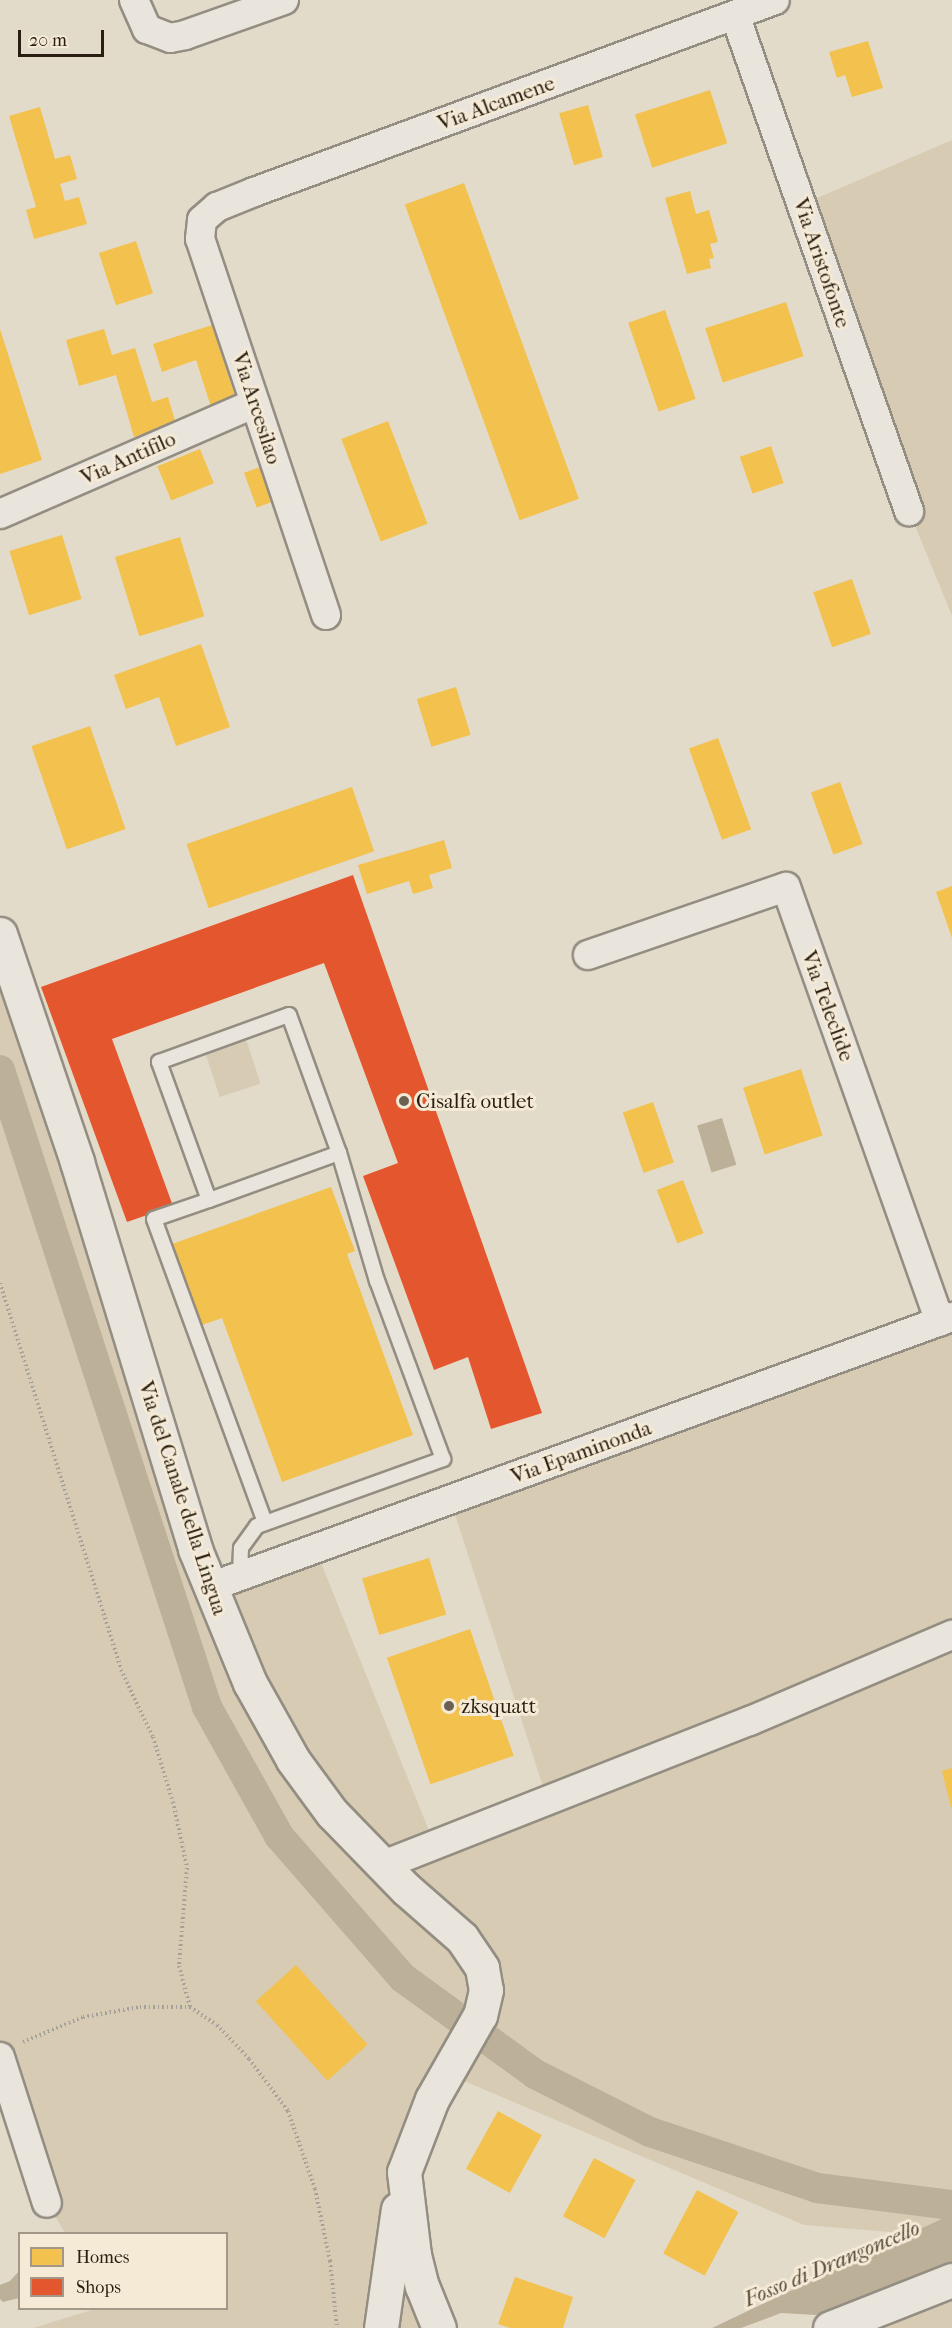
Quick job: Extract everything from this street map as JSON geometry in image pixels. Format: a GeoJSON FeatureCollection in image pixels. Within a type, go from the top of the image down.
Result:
{"type":"FeatureCollection","features":[{"type":"Feature","properties":{"kind":"street"},"geometry":{"type":"LineString","coordinates":[[134,0],[147,29],[170,38],[185,35],[284,0]]}},
{"type":"Feature","properties":{"kind":"street","name":"Via Alcamene"},"geometry":{"type":"LineString","coordinates":[[217,207],[775,0]]}},
{"type":"Feature","properties":{"kind":"street","name":"Via Aristofonte"},"geometry":{"type":"LineString","coordinates":[[735,15],[909,511]]}},
{"type":"Feature","properties":{"kind":"street","name":"Via Arcesilao"},"geometry":{"type":"LineString","coordinates":[[217,207],[202,220],[200,238],[326,615]]}},
{"type":"Feature","properties":{"kind":"street","name":"Via Antifilo"},"geometry":{"type":"LineString","coordinates":[[0,514],[255,403]]}},
{"type":"Feature","properties":{"kind":"street","name":"Via Teleclide"},"geometry":{"type":"LineString","coordinates":[[588,955],[786,887],[946,1319]]}},
{"type":"Feature","properties":{"kind":"street","name":"Via del Canale della Lingua"},"geometry":{"type":"LineString","coordinates":[[0,934],[77,1162],[183,1510],[210,1587],[250,1683],[293,1760],[332,1813],[381,1866],[472,1949],[482,1968],[486,1990],[480,2015],[432,2099],[404,2172],[414,2255],[422,2286],[439,2328]]}},
{"type":"Feature","properties":{"kind":"street","name":"Via Epaminonda"},"geometry":{"type":"LineString","coordinates":[[210,1587],[946,1319]]}},
{"type":"Feature","properties":{"kind":"street"},"geometry":{"type":"LineString","coordinates":[[381,1866],[750,1721],[952,1635]]}},
{"type":"Feature","properties":{"kind":"street"},"geometry":{"type":"LineString","coordinates":[[10,2050],[47,2203]]}},
{"type":"Feature","properties":{"kind":"street"},"geometry":{"type":"LineString","coordinates":[[381,2328],[388,2263],[404,2172]]}},
{"type":"Feature","properties":{"kind":"street"},"geometry":{"type":"LineString","coordinates":[[830,2328],[952,2280]]}},
{"type":"Feature","properties":{"kind":"lane"},"geometry":{"type":"LineString","coordinates":[[209,1200],[159,1062],[289,1015],[339,1153],[377,1281],[443,1459],[265,1522],[248,1535],[241,1548],[240,1576]]}},
{"type":"Feature","properties":{"kind":"lane"},"geometry":{"type":"LineString","coordinates":[[265,1522],[154,1219],[339,1153]]}},
{"type":"Feature","properties":{"kind":"path"},"geometry":{"type":"LineString","coordinates":[[0,1283],[121,1670],[153,1737],[173,1802],[186,1869],[178,1966],[190,2007]]}},
{"type":"Feature","properties":{"kind":"path"},"geometry":{"type":"LineString","coordinates":[[10,2050],[83,2017],[140,2007],[190,2007],[217,2025],[249,2059],[288,2111],[315,2189],[330,2261],[337,2328]]}},
{"type":"Feature","properties":{"kind":"shaded area"},"geometry":{"type":"Polygon","coordinates":[[[952,140],[952,616],[909,511],[801,205],[952,140]]]}},
{"type":"Feature","properties":{"kind":"shaded area"},"geometry":{"type":"Polygon","coordinates":[[[0,946],[209,1587],[315,1548],[434,1843],[547,1799],[450,1499],[952,1320],[952,2237],[804,2225],[445,2073],[409,2158],[439,2328],[33,2328],[92,2310],[228,2310],[228,2232],[64,2232],[47,2203],[0,2057],[0,946]]]}},
{"type":"Feature","properties":{"kind":"shaded area"},"geometry":{"type":"Polygon","coordinates":[[[246,1039],[261,1084],[220,1097],[205,1052],[246,1039]]]}},
{"type":"Feature","properties":{"kind":"shaded area"},"geometry":{"type":"Polygon","coordinates":[[[722,1118],[736,1165],[711,1172],[697,1126],[722,1118]]]}},
{"type":"Feature","properties":{"kind":"shaded area"},"geometry":{"type":"Polygon","coordinates":[[[952,2214],[952,2262],[816,2315],[781,2313],[741,2328],[712,2328],[952,2214]]]}},
{"type":"Feature","properties":{"kind":"shaded area"},"geometry":{"type":"Polygon","coordinates":[[[18,2272],[18,2298],[3,2302],[0,2299],[0,2285],[10,2281],[18,2272]]]}},
{"type":"Feature","properties":{"kind":"shaded area"},"geometry":{"type":"Polygon","coordinates":[[[952,2280],[952,2328],[830,2328],[952,2280]]]}},
{"type":"Feature","properties":{"kind":"building: Homes"},"geometry":{"type":"Polygon","coordinates":[[[868,41],[883,88],[852,97],[845,75],[837,78],[829,52],[868,41]]]}},
{"type":"Feature","properties":{"kind":"building: Homes"},"geometry":{"type":"Polygon","coordinates":[[[710,90],[727,143],[652,168],[635,114],[710,90]]]}},
{"type":"Feature","properties":{"kind":"building: Homes"},"geometry":{"type":"Polygon","coordinates":[[[588,105],[603,157],[574,165],[559,113],[588,105]]]}},
{"type":"Feature","properties":{"kind":"building: Homes"},"geometry":{"type":"Polygon","coordinates":[[[40,107],[55,159],[70,155],[77,179],[60,184],[65,201],[79,197],[87,224],[34,239],[26,210],[36,207],[9,116],[40,107]]]}},
{"type":"Feature","properties":{"kind":"building: Homes"},"geometry":{"type":"Polygon","coordinates":[[[464,183],[579,499],[520,520],[405,205],[464,183]]]}},
{"type":"Feature","properties":{"kind":"building: Homes"},"geometry":{"type":"Polygon","coordinates":[[[690,191],[696,214],[709,210],[718,242],[710,244],[714,258],[709,259],[711,268],[687,274],[665,198],[690,191]]]}},
{"type":"Feature","properties":{"kind":"building: Homes"},"geometry":{"type":"Polygon","coordinates":[[[136,241],[153,293],[116,305],[99,253],[136,241]]]}},
{"type":"Feature","properties":{"kind":"building: Homes"},"geometry":{"type":"Polygon","coordinates":[[[786,302],[804,356],[723,382],[705,328],[786,302]]]}},
{"type":"Feature","properties":{"kind":"building: Homes"},"geometry":{"type":"Polygon","coordinates":[[[665,310],[696,399],[659,412],[628,323],[665,310]]]}},
{"type":"Feature","properties":{"kind":"building: Homes"},"geometry":{"type":"Polygon","coordinates":[[[212,325],[236,399],[211,407],[196,360],[162,372],[153,344],[212,325]]]}},
{"type":"Feature","properties":{"kind":"building: Homes"},"geometry":{"type":"Polygon","coordinates":[[[0,329],[42,460],[0,474],[0,329]]]}},
{"type":"Feature","properties":{"kind":"building: Homes"},"geometry":{"type":"Polygon","coordinates":[[[104,329],[112,355],[135,348],[152,402],[168,397],[176,424],[134,437],[116,375],[79,386],[66,340],[104,329]]]}},
{"type":"Feature","properties":{"kind":"building: Homes"},"geometry":{"type":"Polygon","coordinates":[[[388,421],[427,524],[381,542],[341,439],[388,421]]]}},
{"type":"Feature","properties":{"kind":"building: Homes"},"geometry":{"type":"Polygon","coordinates":[[[771,446],[784,483],[752,494],[740,457],[771,446]]]}},
{"type":"Feature","properties":{"kind":"building: Homes"},"geometry":{"type":"Polygon","coordinates":[[[200,449],[214,483],[171,501],[157,466],[200,449]]]}},
{"type":"Feature","properties":{"kind":"building: Homes"},"geometry":{"type":"Polygon","coordinates":[[[260,467],[273,502],[257,508],[244,473],[260,467]]]}},
{"type":"Feature","properties":{"kind":"building: Homes"},"geometry":{"type":"Polygon","coordinates":[[[62,535],[82,599],[29,615],[9,551],[62,535]]]}},
{"type":"Feature","properties":{"kind":"building: Homes"},"geometry":{"type":"Polygon","coordinates":[[[180,537],[204,616],[139,636],[115,557],[180,537]]]}},
{"type":"Feature","properties":{"kind":"building: Homes"},"geometry":{"type":"Polygon","coordinates":[[[852,579],[871,634],[832,647],[813,592],[852,579]]]}},
{"type":"Feature","properties":{"kind":"building: Homes"},"geometry":{"type":"Polygon","coordinates":[[[201,644],[230,727],[176,746],[159,697],[126,709],[114,675],[201,644]]]}},
{"type":"Feature","properties":{"kind":"building: Homes"},"geometry":{"type":"Polygon","coordinates":[[[456,687],[471,735],[431,747],[417,699],[456,687]]]}},
{"type":"Feature","properties":{"kind":"building: Homes"},"geometry":{"type":"Polygon","coordinates":[[[90,726],[125,829],[67,849],[31,746],[90,726]]]}},
{"type":"Feature","properties":{"kind":"building: Homes"},"geometry":{"type":"Polygon","coordinates":[[[718,738],[751,829],[722,840],[689,749],[718,738]]]}},
{"type":"Feature","properties":{"kind":"building: Homes"},"geometry":{"type":"Polygon","coordinates":[[[840,782],[863,844],[833,855],[811,793],[840,782]]]}},
{"type":"Feature","properties":{"kind":"building: Homes"},"geometry":{"type":"Polygon","coordinates":[[[352,787],[374,851],[209,908],[187,844],[352,787]]]}},
{"type":"Feature","properties":{"kind":"building: Homes"},"geometry":{"type":"Polygon","coordinates":[[[444,840],[452,868],[429,875],[433,888],[413,894],[409,881],[367,894],[358,865],[444,840]]]}},
{"type":"Feature","properties":{"kind":"building: Homes"},"geometry":{"type":"Polygon","coordinates":[[[952,886],[952,938],[936,892],[952,886]]]}},
{"type":"Feature","properties":{"kind":"building: Homes"},"geometry":{"type":"Polygon","coordinates":[[[801,1069],[823,1136],[765,1154],[743,1088],[801,1069]]]}},
{"type":"Feature","properties":{"kind":"building: Homes"},"geometry":{"type":"Polygon","coordinates":[[[653,1102],[674,1163],[644,1173],[623,1112],[653,1102]]]}},
{"type":"Feature","properties":{"kind":"building: Homes"},"geometry":{"type":"Polygon","coordinates":[[[683,1180],[703,1233],[677,1243],[657,1190],[683,1180]]]}},
{"type":"Feature","properties":{"kind":"building: Homes"},"geometry":{"type":"Polygon","coordinates":[[[331,1187],[355,1251],[347,1254],[413,1435],[282,1482],[222,1318],[202,1325],[172,1244],[331,1187]]]}},
{"type":"Feature","properties":{"kind":"building: Homes"},"geometry":{"type":"Polygon","coordinates":[[[429,1558],[446,1614],[379,1635],[362,1578],[429,1558]]]}},
{"type":"Feature","properties":{"kind":"building: Homes","name":"zksquatt"},"geometry":{"type":"Polygon","coordinates":[[[470,1629],[514,1756],[430,1784],[387,1658],[470,1629]]]}},
{"type":"Feature","properties":{"kind":"building: Homes"},"geometry":{"type":"Polygon","coordinates":[[[952,1768],[952,1807],[951,1807],[942,1771],[952,1768]]]}},
{"type":"Feature","properties":{"kind":"building: Homes"},"geometry":{"type":"Polygon","coordinates":[[[296,1965],[368,2045],[327,2081],[256,2001],[296,1965]]]}},
{"type":"Feature","properties":{"kind":"building: Homes"},"geometry":{"type":"Polygon","coordinates":[[[498,2111],[542,2135],[510,2193],[466,2169],[498,2111]]]}},
{"type":"Feature","properties":{"kind":"building: Homes"},"geometry":{"type":"Polygon","coordinates":[[[594,2158],[635,2180],[605,2238],[563,2216],[594,2158]]]}},
{"type":"Feature","properties":{"kind":"building: Homes"},"geometry":{"type":"Polygon","coordinates":[[[697,2190],[738,2212],[705,2276],[663,2254],[697,2190]]]}},
{"type":"Feature","properties":{"kind":"building: Homes"},"geometry":{"type":"Polygon","coordinates":[[[515,2277],[573,2297],[563,2328],[510,2328],[498,2324],[515,2277]]]}},
{"type":"Feature","properties":{"kind":"building: Shops","name":"Cisalfa outlet"},"geometry":{"type":"Polygon","coordinates":[[[353,875],[542,1413],[491,1429],[468,1357],[434,1370],[363,1176],[398,1163],[324,963],[112,1039],[173,1206],[127,1222],[41,987],[353,875]]]}},
{"type":"Feature","properties":{"kind":"waterway"},"geometry":{"type":"LineString","coordinates":[[0,1070],[207,1707],[279,1836],[403,1978],[535,2074],[650,2132],[817,2188],[952,2205]]}},
{"type":"Feature","properties":{"kind":"place","name":"Cisalfa outlet"},"geometry":{"type":"Point","coordinates":[404,1101]}},
{"type":"Feature","properties":{"kind":"place","name":"zksquatt"},"geometry":{"type":"Point","coordinates":[449,1706]}},
{"type":"Feature","properties":{"kind":"water label","name":"Fosso di Drangoncello"},"geometry":{"type":"Point","coordinates":[832,2264]}}]}
